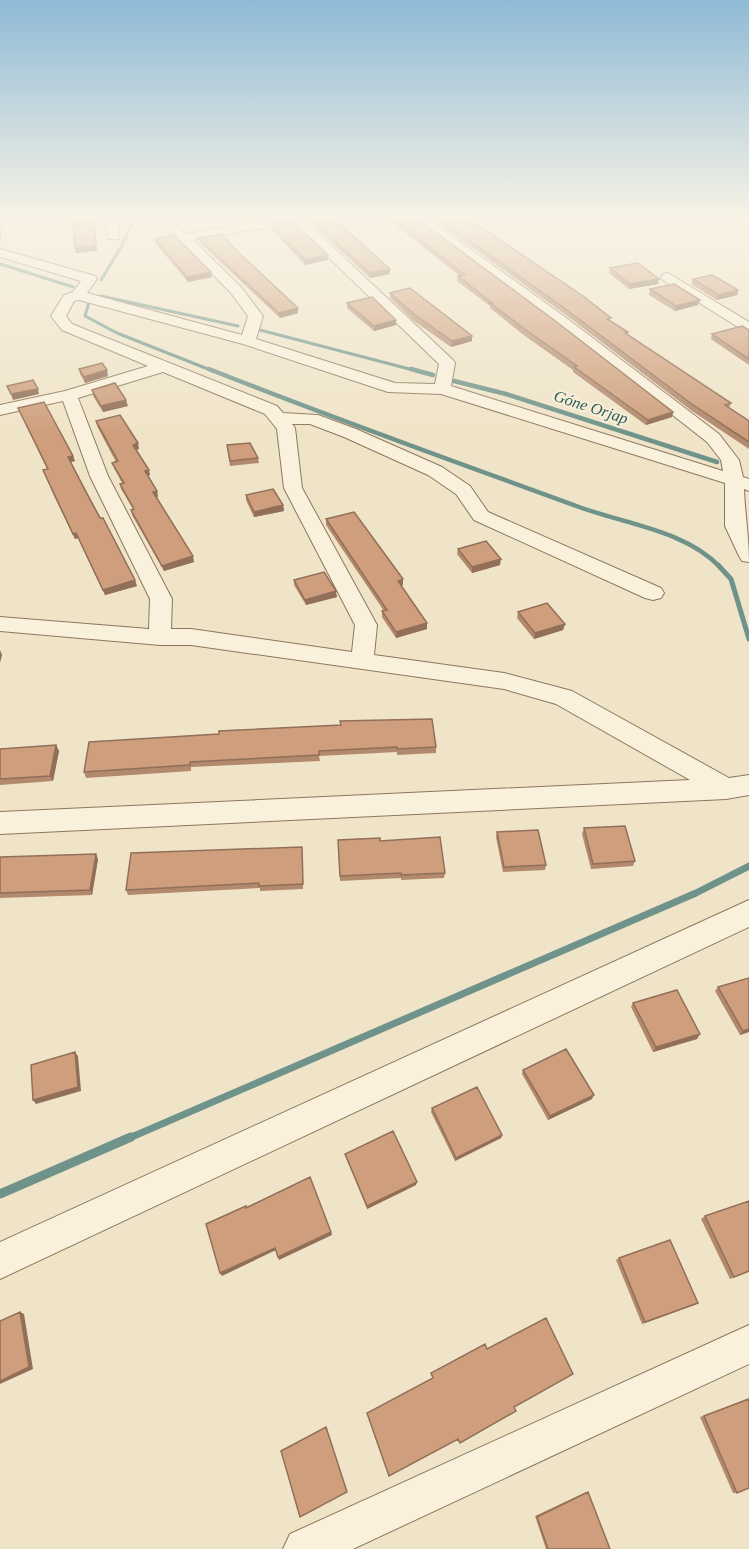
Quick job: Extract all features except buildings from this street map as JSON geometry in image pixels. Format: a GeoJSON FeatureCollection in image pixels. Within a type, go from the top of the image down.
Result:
{"type":"FeatureCollection","features":[{"type":"Feature","properties":{"kind":"street"},"geometry":{"type":"LineString","coordinates":[[78,295],[82,289]]}},
{"type":"Feature","properties":{"kind":"street"},"geometry":{"type":"LineString","coordinates":[[235,289],[256,316],[248,341]]}},
{"type":"Feature","properties":{"kind":"street"},"geometry":{"type":"LineString","coordinates":[[372,289],[447,363],[442,389]]}},
{"type":"Feature","properties":{"kind":"street"},"geometry":{"type":"LineString","coordinates":[[518,289],[713,438],[730,460],[741,482],[735,526],[749,556]]}},
{"type":"Feature","properties":{"kind":"street"},"geometry":{"type":"LineString","coordinates":[[687,289],[749,329]]}},
{"type":"Feature","properties":{"kind":"street"},"geometry":{"type":"LineString","coordinates":[[362,662],[366,625],[293,488],[286,428],[278,418],[271,410],[67,327],[58,316],[69,298],[78,295],[248,341],[394,388],[442,389],[741,482]]}},
{"type":"Feature","properties":{"kind":"street"},"geometry":{"type":"LineString","coordinates":[[0,410],[69,394],[165,366]]}},
{"type":"Feature","properties":{"kind":"street"},"geometry":{"type":"LineString","coordinates":[[69,394],[99,476],[161,599],[160,637]]}},
{"type":"Feature","properties":{"kind":"street"},"geometry":{"type":"LineString","coordinates":[[278,418],[312,419],[350,433],[435,471],[463,490],[481,516],[652,593]]}},
{"type":"Feature","properties":{"kind":"street"},"geometry":{"type":"LineString","coordinates":[[0,624],[160,637],[191,637],[504,681],[564,697],[737,787]]}},
{"type":"Feature","properties":{"kind":"street"},"geometry":{"type":"LineString","coordinates":[[0,823],[737,787]]}},
{"type":"Feature","properties":{"kind":"street"},"geometry":{"type":"LineString","coordinates":[[0,1262],[749,913]]}},
{"type":"Feature","properties":{"kind":"street"},"geometry":{"type":"LineString","coordinates":[[305,1549],[749,1344]]}},
{"type":"Feature","properties":{"kind":"waterway","name":"Góne Orjap"},"geometry":{"type":"LineString","coordinates":[[101,296],[238,326]]}},
{"type":"Feature","properties":{"kind":"waterway"},"geometry":{"type":"LineString","coordinates":[[89,302],[85,316],[117,333],[213,371]]}},
{"type":"Feature","properties":{"kind":"waterway","name":"Góne Orjap"},"geometry":{"type":"LineString","coordinates":[[260,330],[417,371]]}},
{"type":"Feature","properties":{"kind":"waterway"},"geometry":{"type":"LineString","coordinates":[[209,369],[579,507],[672,536],[705,554],[719,566]]}},
{"type":"Feature","properties":{"kind":"waterway","name":"Góne Orjap"},"geometry":{"type":"LineString","coordinates":[[411,369],[433,375]]}},
{"type":"Feature","properties":{"kind":"waterway","name":"Góne Orjap"},"geometry":{"type":"LineString","coordinates":[[454,381],[506,394],[717,462]]}},
{"type":"Feature","properties":{"kind":"waterway"},"geometry":{"type":"LineString","coordinates":[[719,566],[731,579],[749,639]]}},
{"type":"Feature","properties":{"kind":"waterway"},"geometry":{"type":"LineString","coordinates":[[127,1139],[696,893],[749,866]]}},
{"type":"Feature","properties":{"kind":"waterway"},"geometry":{"type":"LineString","coordinates":[[0,1194],[131,1137]]}}]}
